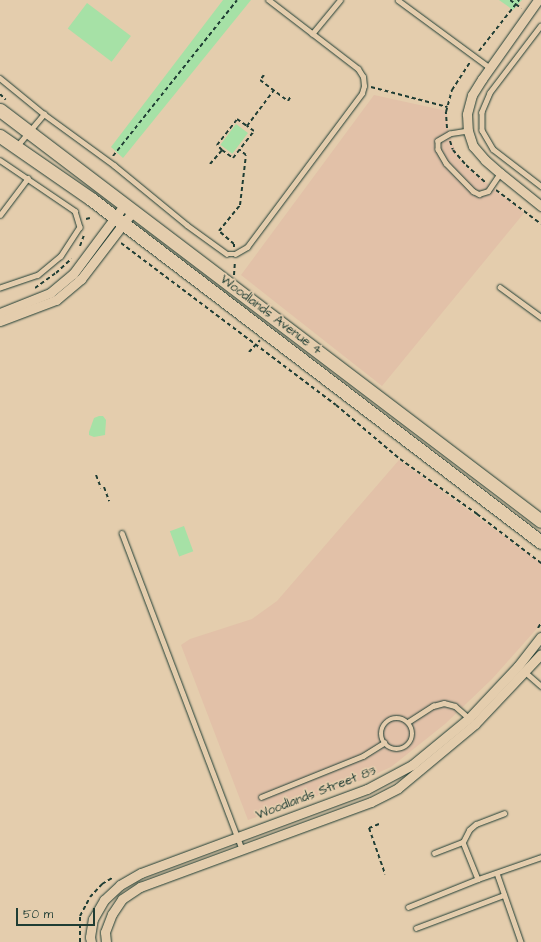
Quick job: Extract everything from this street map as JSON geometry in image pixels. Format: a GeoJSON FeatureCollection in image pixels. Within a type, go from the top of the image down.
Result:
{"type":"FeatureCollection","features":[{"type":"Feature","properties":{"kind":"main road","name":"Woodlands Avenue 4"},"geometry":{"type":"LineString","coordinates":[[0,110],[541,521]]}},
{"type":"Feature","properties":{"kind":"main road","name":"Woodlands Avenue 4"},"geometry":{"type":"LineString","coordinates":[[0,136],[118,221],[541,542]]}},
{"type":"Feature","properties":{"kind":"street"},"geometry":{"type":"LineString","coordinates":[[538,0],[489,67],[472,95],[467,114],[468,131],[473,146],[485,160],[541,206]]}},
{"type":"Feature","properties":{"kind":"street"},"geometry":{"type":"LineString","coordinates":[[0,313],[50,293],[73,274],[129,208]]}},
{"type":"Feature","properties":{"kind":"street"},"geometry":{"type":"LineString","coordinates":[[0,321],[56,300],[81,279],[118,221]]}},
{"type":"Feature","properties":{"kind":"street","name":"Woodlands Street 83"},"geometry":{"type":"LineString","coordinates":[[522,669],[539,633]]}},
{"type":"Feature","properties":{"kind":"street","name":"Woodlands Street 83"},"geometry":{"type":"LineString","coordinates":[[106,942],[105,932],[112,914],[122,899],[140,888],[371,802],[398,788],[472,721],[522,669],[541,654]]}},
{"type":"Feature","properties":{"kind":"street","name":"Woodlands Street 83"},"geometry":{"type":"LineString","coordinates":[[91,942],[90,937],[93,919],[104,900],[120,884],[141,873],[367,789],[412,765],[472,721]]}},
{"type":"Feature","properties":{"kind":"lane"},"geometry":{"type":"LineString","coordinates":[[0,78],[44,114],[109,161],[187,225],[227,254],[235,254],[247,247],[362,93],[364,86],[363,77],[358,69],[268,0]]}},
{"type":"Feature","properties":{"kind":"lane"},"geometry":{"type":"LineString","coordinates":[[312,34],[340,0]]}},
{"type":"Feature","properties":{"kind":"lane"},"geometry":{"type":"LineString","coordinates":[[398,0],[489,67]]}},
{"type":"Feature","properties":{"kind":"lane"},"geometry":{"type":"LineString","coordinates":[[541,26],[539,32],[490,93],[482,112],[482,130],[494,149],[541,186]]}},
{"type":"Feature","properties":{"kind":"lane"},"geometry":{"type":"LineString","coordinates":[[16,148],[44,114]]}},
{"type":"Feature","properties":{"kind":"lane"},"geometry":{"type":"LineString","coordinates":[[468,131],[450,134],[438,141],[438,149],[446,163],[473,192],[479,194],[488,191],[500,173]]}},
{"type":"Feature","properties":{"kind":"lane"},"geometry":{"type":"LineString","coordinates":[[0,160],[75,211],[80,227],[61,256],[38,275],[0,288]]}},
{"type":"Feature","properties":{"kind":"lane"},"geometry":{"type":"LineString","coordinates":[[0,215],[28,178]]}},
{"type":"Feature","properties":{"kind":"lane"},"geometry":{"type":"LineString","coordinates":[[500,287],[540,315]]}},
{"type":"Feature","properties":{"kind":"lane"},"geometry":{"type":"LineString","coordinates":[[122,534],[242,849]]}},
{"type":"Feature","properties":{"kind":"lane"},"geometry":{"type":"LineString","coordinates":[[522,669],[541,686]]}},
{"type":"Feature","properties":{"kind":"lane"},"geometry":{"type":"LineString","coordinates":[[408,722],[433,706],[444,703],[455,706],[472,721]]}},
{"type":"Feature","properties":{"kind":"lane"},"geometry":{"type":"LineString","coordinates":[[394,718],[399,718],[408,722],[413,732],[413,737],[408,746],[398,750],[392,749],[384,742],[381,733],[385,724],[394,718]]}},
{"type":"Feature","properties":{"kind":"lane"},"geometry":{"type":"LineString","coordinates":[[261,796],[363,756],[384,742]]}},
{"type":"Feature","properties":{"kind":"lane"},"geometry":{"type":"LineString","coordinates":[[367,789],[371,802]]}},
{"type":"Feature","properties":{"kind":"lane"},"geometry":{"type":"LineString","coordinates":[[434,853],[463,842],[469,830],[476,824],[504,813]]}},
{"type":"Feature","properties":{"kind":"lane"},"geometry":{"type":"LineString","coordinates":[[463,842],[478,879]]}},
{"type":"Feature","properties":{"kind":"lane"},"geometry":{"type":"LineString","coordinates":[[408,907],[478,879],[541,857]]}},
{"type":"Feature","properties":{"kind":"lane"},"geometry":{"type":"LineString","coordinates":[[497,873],[521,942]]}},
{"type":"Feature","properties":{"kind":"lane"},"geometry":{"type":"LineString","coordinates":[[416,928],[504,895]]}},
{"type":"Feature","properties":{"kind":"path"},"geometry":{"type":"LineString","coordinates":[[109,161],[237,0]]}},
{"type":"Feature","properties":{"kind":"path"},"geometry":{"type":"LineString","coordinates":[[510,0],[528,14]]}},
{"type":"Feature","properties":{"kind":"path"},"geometry":{"type":"LineString","coordinates":[[264,74],[260,80],[288,101],[291,96]]}},
{"type":"Feature","properties":{"kind":"path"},"geometry":{"type":"LineString","coordinates":[[364,86],[447,107]]}},
{"type":"Feature","properties":{"kind":"path"},"geometry":{"type":"LineString","coordinates":[[247,126],[274,90]]}},
{"type":"Feature","properties":{"kind":"path"},"geometry":{"type":"LineString","coordinates":[[237,119],[247,126],[254,131],[233,158],[217,145],[237,119]]}},
{"type":"Feature","properties":{"kind":"path"},"geometry":{"type":"LineString","coordinates":[[210,164],[222,150]]}},
{"type":"Feature","properties":{"kind":"path"},"geometry":{"type":"LineString","coordinates":[[231,285],[234,277],[234,244],[219,231],[240,205],[246,155],[240,150]]}},
{"type":"Feature","properties":{"kind":"path"},"geometry":{"type":"LineString","coordinates":[[83,214],[86,219],[86,225]]}},
{"type":"Feature","properties":{"kind":"path"},"geometry":{"type":"LineString","coordinates":[[86,219],[90,218]]}},
{"type":"Feature","properties":{"kind":"path"},"geometry":{"type":"LineString","coordinates":[[77,251],[86,231]]}},
{"type":"Feature","properties":{"kind":"path"},"geometry":{"type":"LineString","coordinates":[[122,242],[336,405],[400,459],[477,514],[541,563]]}},
{"type":"Feature","properties":{"kind":"path"},"geometry":{"type":"LineString","coordinates":[[30,291],[56,273],[73,257]]}},
{"type":"Feature","properties":{"kind":"path"},"geometry":{"type":"LineString","coordinates":[[249,352],[265,333]]}},
{"type":"Feature","properties":{"kind":"path"},"geometry":{"type":"LineString","coordinates":[[96,475],[109,501]]}},
{"type":"Feature","properties":{"kind":"path"},"geometry":{"type":"LineString","coordinates":[[539,633],[541,623]]}},
{"type":"Feature","properties":{"kind":"path"},"geometry":{"type":"LineString","coordinates":[[379,824],[369,828],[385,874]]}},
{"type":"Feature","properties":{"kind":"path"},"geometry":{"type":"LineString","coordinates":[[80,942],[80,916],[90,898],[102,884],[116,876]]}},
{"type":"Feature","properties":{"kind":"shaded area"},"geometry":{"type":"Polygon","coordinates":[[[374,95],[447,111],[448,131],[458,157],[466,166],[524,213],[382,386],[241,275],[374,95]]]}},
{"type":"Feature","properties":{"kind":"shaded area"},"geometry":{"type":"Polygon","coordinates":[[[399,460],[541,563],[541,624],[492,679],[445,724],[391,767],[362,780],[248,820],[181,645],[190,639],[252,619],[277,601],[399,460]]]}},
{"type":"Feature","properties":{"kind":"green space"},"geometry":{"type":"Polygon","coordinates":[[[223,0],[251,0],[123,158],[111,147],[223,0]]]}},
{"type":"Feature","properties":{"kind":"green space"},"geometry":{"type":"Polygon","coordinates":[[[499,0],[522,0],[513,10],[499,0]]]}},
{"type":"Feature","properties":{"kind":"green space"},"geometry":{"type":"Polygon","coordinates":[[[87,3],[131,36],[112,62],[68,29],[87,3]]]}},
{"type":"Feature","properties":{"kind":"green space"},"geometry":{"type":"Polygon","coordinates":[[[236,124],[248,133],[232,154],[220,145],[236,124]]]}},
{"type":"Feature","properties":{"kind":"green space"},"geometry":{"type":"Polygon","coordinates":[[[103,416],[106,420],[105,435],[94,437],[89,435],[89,432],[94,418],[103,416]]]}},
{"type":"Feature","properties":{"kind":"green space"},"geometry":{"type":"Polygon","coordinates":[[[184,526],[193,551],[179,557],[170,531],[184,526]]]}}]}
